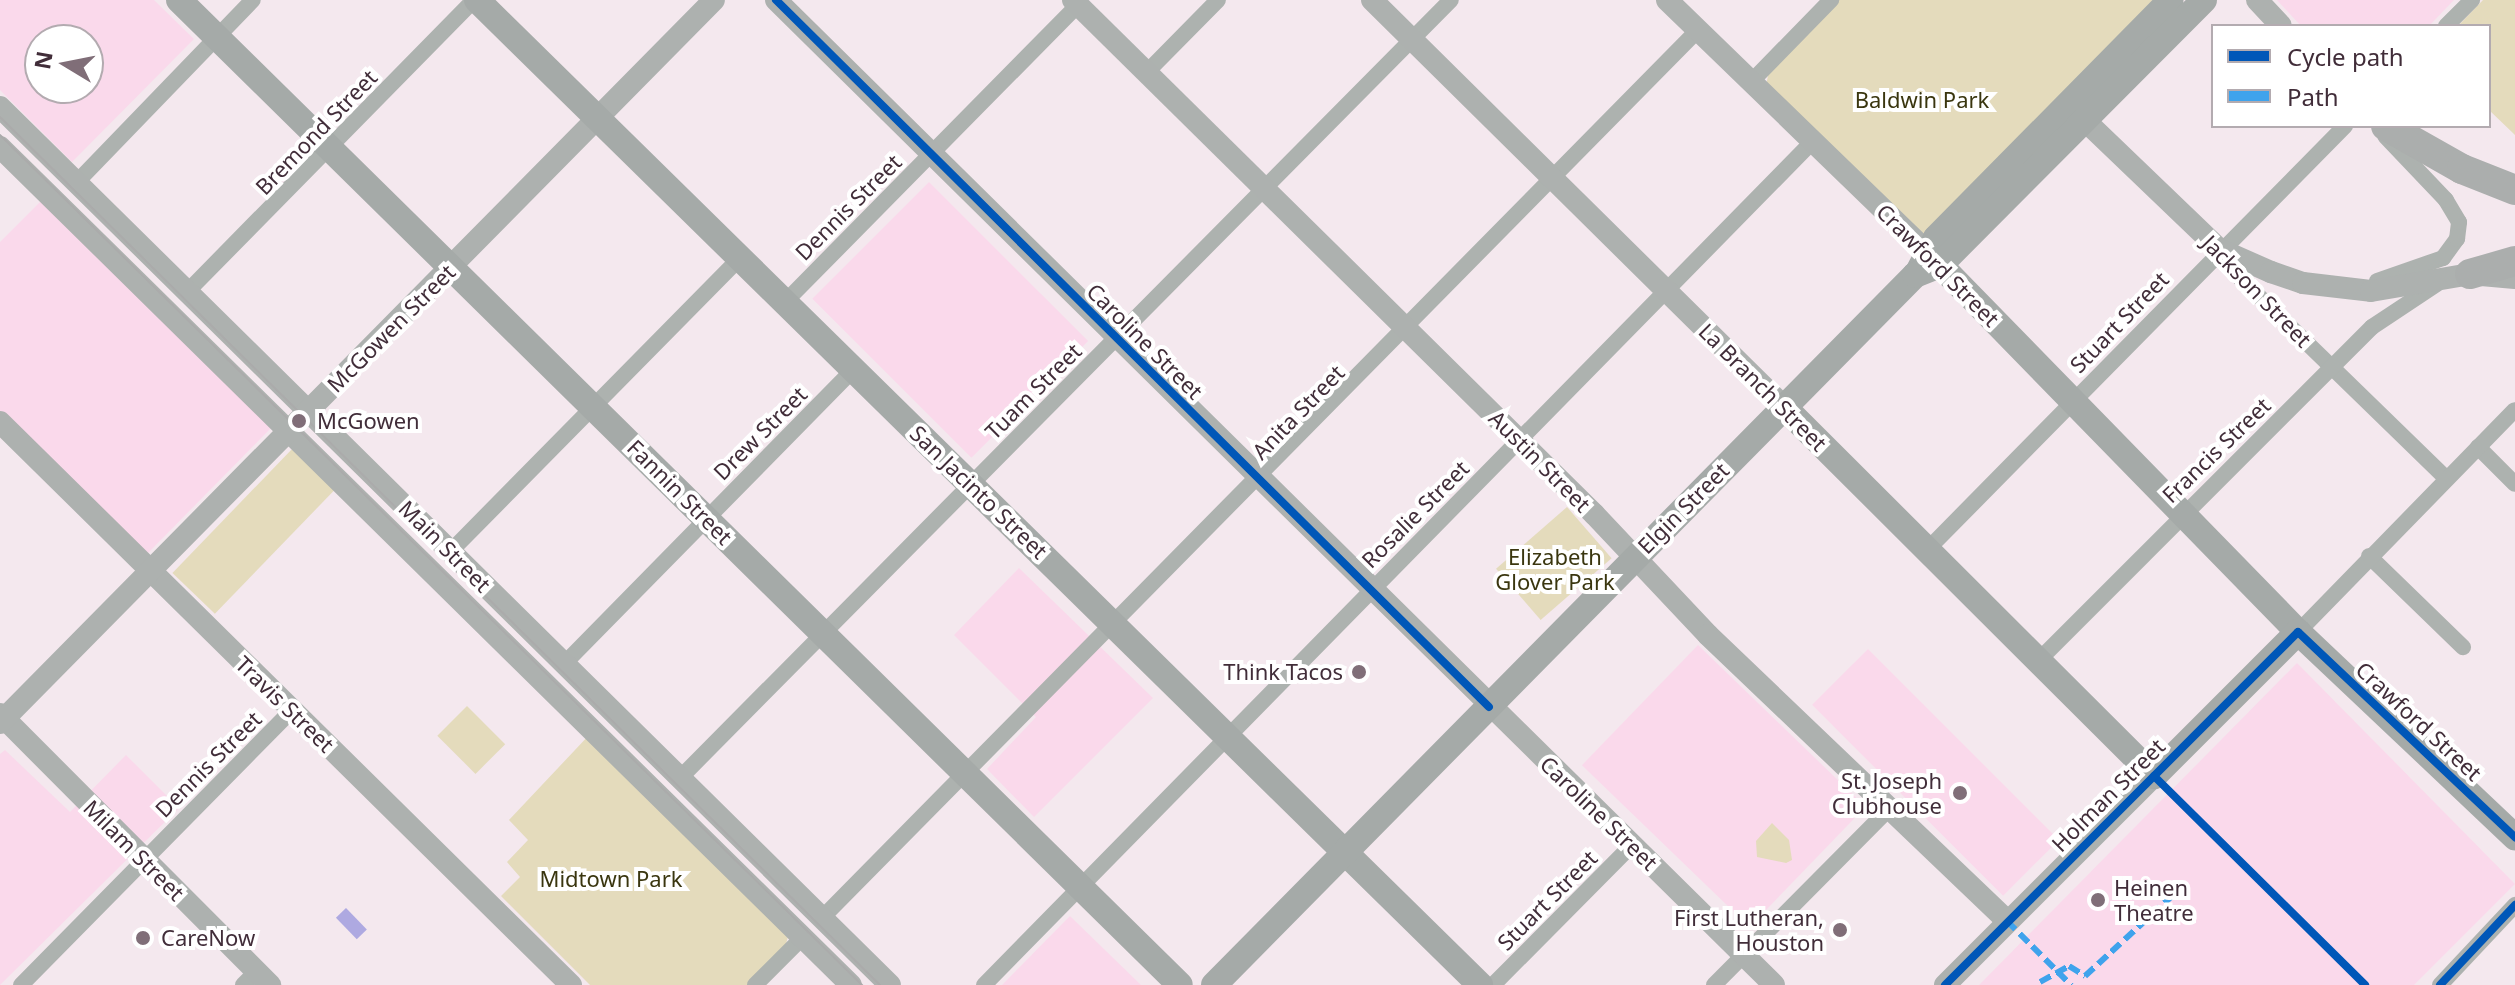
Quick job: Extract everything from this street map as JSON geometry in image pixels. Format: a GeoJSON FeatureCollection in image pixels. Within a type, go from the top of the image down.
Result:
{"type":"FeatureCollection","features":[{"type":"Feature","properties":{"kind":"highway"},"geometry":{"type":"LineString","coordinates":[[2390,128],[2462,169],[2515,190]]}},
{"type":"Feature","properties":{"kind":"highway"},"geometry":{"type":"LineString","coordinates":[[2470,274],[2515,261]]}},
{"type":"Feature","properties":{"kind":"main road","name":"Fannin Street"},"geometry":{"type":"LineString","coordinates":[[179,0],[329,151],[595,407],[1180,985]]}},
{"type":"Feature","properties":{"kind":"main road","name":"San Jacinto Street"},"geometry":{"type":"LineString","coordinates":[[476,0],[1115,623],[1344,856],[1480,985]]}},
{"type":"Feature","properties":{"kind":"main road","name":"Elgin Street"},"geometry":{"type":"LineString","coordinates":[[2076,112],[2171,0]]}},
{"type":"Feature","properties":{"kind":"main road","name":"Elgin Street"},"geometry":{"type":"LineString","coordinates":[[1214,985],[2076,112],[2204,0]]}},
{"type":"Feature","properties":{"kind":"main road","name":"Crawford Street"},"geometry":{"type":"LineString","coordinates":[[1928,262],[2073,401],[2298,632],[2515,837]]}},
{"type":"Feature","properties":{"kind":"main road","name":"La Branch Street"},"geometry":{"type":"LineString","coordinates":[[1784,407],[2154,776]]}},
{"type":"Feature","properties":{"kind":"main road","name":"Holman Street"},"geometry":{"type":"LineString","coordinates":[[2154,776],[2298,632]]}},
{"type":"Feature","properties":{"kind":"street"},"geometry":{"type":"LineString","coordinates":[[77,182],[253,0]]}},
{"type":"Feature","properties":{"kind":"street","name":"Bremond Street"},"geometry":{"type":"LineString","coordinates":[[187,292],[476,0]]}},
{"type":"Feature","properties":{"kind":"street","name":"McGowen Street"},"geometry":{"type":"LineString","coordinates":[[1,719],[714,0]]}},
{"type":"Feature","properties":{"kind":"street","name":"Caroline Street"},"geometry":{"type":"LineString","coordinates":[[776,0],[1774,985]]}},
{"type":"Feature","properties":{"kind":"street"},"geometry":{"type":"LineString","coordinates":[[1147,72],[1218,0]]}},
{"type":"Feature","properties":{"kind":"street","name":"La Branch Street"},"geometry":{"type":"LineString","coordinates":[[1372,0],[1784,407]]}},
{"type":"Feature","properties":{"kind":"street","name":"Tuam Street"},"geometry":{"type":"LineString","coordinates":[[680,778],[1451,0]]}},
{"type":"Feature","properties":{"kind":"street","name":"Crawford Street"},"geometry":{"type":"LineString","coordinates":[[1667,0],[1928,262]]}},
{"type":"Feature","properties":{"kind":"street"},"geometry":{"type":"LineString","coordinates":[[1751,82],[1831,0]]}},
{"type":"Feature","properties":{"kind":"street"},"geometry":{"type":"LineString","coordinates":[[2257,0],[2279,24]]}},
{"type":"Feature","properties":{"kind":"street"},"geometry":{"type":"LineString","coordinates":[[2448,24],[2472,0]]}},
{"type":"Feature","properties":{"kind":"street","name":"Dennis Street"},"geometry":{"type":"LineString","coordinates":[[785,302],[1076,3]]}},
{"type":"Feature","properties":{"kind":"street","name":"Austin Street"},"geometry":{"type":"LineString","coordinates":[[1076,3],[1519,441],[1632,559],[2007,921]]}},
{"type":"Feature","properties":{"kind":"street","name":"Anita Street"},"geometry":{"type":"LineString","coordinates":[[822,918],[1697,31]]}},
{"type":"Feature","properties":{"kind":"street","name":"Main Street"},"geometry":{"type":"LineString","coordinates":[[0,107],[890,985]]}},
{"type":"Feature","properties":{"kind":"street","name":"Jackson Street"},"geometry":{"type":"LineString","coordinates":[[2076,112],[2219,249],[2236,274],[2446,478]]}},
{"type":"Feature","properties":{"kind":"street","name":"Stuart Street"},"geometry":{"type":"LineString","coordinates":[[1926,551],[2219,249],[2343,128]]}},
{"type":"Feature","properties":{"kind":"street"},"geometry":{"type":"LineString","coordinates":[[2332,288],[2428,266],[2457,239],[2454,211],[2378,128]]}},
{"type":"Feature","properties":{"kind":"street","name":"Rosalie Street"},"geometry":{"type":"LineString","coordinates":[[984,985],[1811,143]]}},
{"type":"Feature","properties":{"kind":"street","name":"Main Street"},"geometry":{"type":"LineString","coordinates":[[0,147],[851,985]]}},
{"type":"Feature","properties":{"kind":"street"},"geometry":{"type":"LineString","coordinates":[[2219,249],[2303,283],[2332,288],[2380,291],[2437,283],[2470,274],[2515,278]]}},
{"type":"Feature","properties":{"kind":"street"},"geometry":{"type":"LineString","coordinates":[[450,552],[740,258]]}},
{"type":"Feature","properties":{"kind":"street","name":"Francis Street"},"geometry":{"type":"LineString","coordinates":[[2038,661],[2183,512],[2372,327],[2437,283]]}},
{"type":"Feature","properties":{"kind":"street","name":"Drew Street"},"geometry":{"type":"LineString","coordinates":[[564,664],[853,370]]}},
{"type":"Feature","properties":{"kind":"street","name":"Holman Street"},"geometry":{"type":"LineString","coordinates":[[2298,632],[2515,410]]}},
{"type":"Feature","properties":{"kind":"street","name":"Travis Street"},"geometry":{"type":"LineString","coordinates":[[0,422],[571,985]]}},
{"type":"Feature","properties":{"kind":"street"},"geometry":{"type":"LineString","coordinates":[[2478,447],[2515,484]]}},
{"type":"Feature","properties":{"kind":"street"},"geometry":{"type":"LineString","coordinates":[[2369,556],[2463,647]]}},
{"type":"Feature","properties":{"kind":"street","name":"Dennis Street"},"geometry":{"type":"LineString","coordinates":[[21,985],[292,710]]}},
{"type":"Feature","properties":{"kind":"street","name":"Milam Street"},"geometry":{"type":"LineString","coordinates":[[1,719],[144,861],[256,981]]}},
{"type":"Feature","properties":{"kind":"street","name":"Holman Street"},"geometry":{"type":"LineString","coordinates":[[1945,985],[2154,776]]}},
{"type":"Feature","properties":{"kind":"street"},"geometry":{"type":"LineString","coordinates":[[1714,985],[1890,808]]}},
{"type":"Feature","properties":{"kind":"street","name":"Stuart Street"},"geometry":{"type":"LineString","coordinates":[[1493,985],[1632,845]]}},
{"type":"Feature","properties":{"kind":"street"},"geometry":{"type":"LineString","coordinates":[[2440,985],[2515,905]]}},
{"type":"Feature","properties":{"kind":"street"},"geometry":{"type":"LineString","coordinates":[[755,985],[803,937]]}},
{"type":"Feature","properties":{"kind":"shaded area"},"geometry":{"type":"Polygon","coordinates":[[[0,0],[154,0],[194,39],[72,162],[0,90],[0,0]]]}},
{"type":"Feature","properties":{"kind":"shaded area"},"geometry":{"type":"Polygon","coordinates":[[[2277,0],[2454,0],[2431,24],[2299,24],[2277,0]]]}},
{"type":"Feature","properties":{"kind":"shaded area"},"geometry":{"type":"Polygon","coordinates":[[[929,182],[1088,341],[971,458],[812,299],[929,182]]]}},
{"type":"Feature","properties":{"kind":"shaded area"},"geometry":{"type":"Polygon","coordinates":[[[42,200],[276,423],[146,555],[0,412],[0,242],[42,200]]]}},
{"type":"Feature","properties":{"kind":"shaded area"},"geometry":{"type":"Polygon","coordinates":[[[1019,568],[1153,698],[1034,817],[987,769],[1036,717],[954,635],[1019,568]]]}},
{"type":"Feature","properties":{"kind":"shaded area"},"geometry":{"type":"Polygon","coordinates":[[[1698,645],[1866,807],[1750,927],[1582,765],[1698,645]]]}},
{"type":"Feature","properties":{"kind":"shaded area","name":"St. Joseph Clubhouse"},"geometry":{"type":"Polygon","coordinates":[[[1868,649],[2059,840],[2003,896],[1812,705],[1868,649]]]}},
{"type":"Feature","properties":{"kind":"shaded area"},"geometry":{"type":"Polygon","coordinates":[[[2297,663],[2515,884],[2414,985],[1979,985],[2297,663]]]}},
{"type":"Feature","properties":{"kind":"shaded area"},"geometry":{"type":"Polygon","coordinates":[[[5,750],[70,812],[126,755],[179,808],[0,985],[0,754],[5,750]]]}},
{"type":"Feature","properties":{"kind":"shaded area"},"geometry":{"type":"Polygon","coordinates":[[[346,908],[367,930],[357,939],[336,918],[346,908]]]}},
{"type":"Feature","properties":{"kind":"shaded area"},"geometry":{"type":"Polygon","coordinates":[[[1070,916],[1141,985],[1002,985],[1070,916]]]}},
{"type":"Feature","properties":{"kind":"green space","name":"Baldwin Park"},"geometry":{"type":"Polygon","coordinates":[[[1839,0],[2157,0],[1927,242],[1766,86],[1769,70],[1839,0]]]}},
{"type":"Feature","properties":{"kind":"green space"},"geometry":{"type":"Polygon","coordinates":[[[2483,0],[2515,0],[2515,135],[2491,112],[2491,24],[2460,24],[2483,0]]]}},
{"type":"Feature","properties":{"kind":"green space"},"geometry":{"type":"Polygon","coordinates":[[[294,447],[336,488],[215,614],[172,573],[294,447]]]}},
{"type":"Feature","properties":{"kind":"green space","name":"Elizabeth Glover Park"},"geometry":{"type":"Polygon","coordinates":[[[1567,507],[1612,558],[1541,620],[1496,569],[1567,507]]]}},
{"type":"Feature","properties":{"kind":"green space"},"geometry":{"type":"Polygon","coordinates":[[[467,706],[505,744],[475,774],[437,736],[467,706]]]}},
{"type":"Feature","properties":{"kind":"green space","name":"Midtown Park"},"geometry":{"type":"Polygon","coordinates":[[[591,733],[789,933],[786,944],[747,985],[590,985],[501,896],[520,877],[507,862],[528,840],[509,820],[591,733]]]}},
{"type":"Feature","properties":{"kind":"green space"},"geometry":{"type":"Polygon","coordinates":[[[1772,823],[1789,840],[1792,860],[1786,863],[1757,857],[1756,841],[1772,823]]]}},
{"type":"Feature","properties":{"kind":"tram line"},"geometry":{"type":"LineString","coordinates":[[0,117],[880,985]]}},
{"type":"Feature","properties":{"kind":"tram line"},"geometry":{"type":"LineString","coordinates":[[0,135],[862,985]]}},
{"type":"Feature","properties":{"kind":"marked path"},"geometry":{"type":"LineString","coordinates":[[2040,982],[2069,966],[2085,976],[2171,897]]}},
{"type":"Feature","properties":{"kind":"marked path"},"geometry":{"type":"LineString","coordinates":[[2007,921],[2071,985]]}},
{"type":"Feature","properties":{"kind":"cycle path"},"geometry":{"type":"LineString","coordinates":[[776,0],[1489,707]]}},
{"type":"Feature","properties":{"kind":"cycle path"},"geometry":{"type":"LineString","coordinates":[[1945,985],[2298,632],[2515,837]]}},
{"type":"Feature","properties":{"kind":"cycle path"},"geometry":{"type":"LineString","coordinates":[[2154,776],[2365,985]]}},
{"type":"Feature","properties":{"kind":"cycle path"},"geometry":{"type":"LineString","coordinates":[[2440,985],[2515,905]]}},
{"type":"Feature","properties":{"kind":"place","name":"McGowen"},"geometry":{"type":"Point","coordinates":[299,421]}},
{"type":"Feature","properties":{"kind":"place","name":"Think Tacos"},"geometry":{"type":"Point","coordinates":[1359,672]}},
{"type":"Feature","properties":{"kind":"place","name":"St. Joseph Clubhouse"},"geometry":{"type":"Point","coordinates":[1960,793]}},
{"type":"Feature","properties":{"kind":"place","name":"Heinen Theatre"},"geometry":{"type":"Point","coordinates":[2098,900]}},
{"type":"Feature","properties":{"kind":"place","name":"First Lutheran, Houston"},"geometry":{"type":"Point","coordinates":[1840,930]}},
{"type":"Feature","properties":{"kind":"place","name":"CareNow"},"geometry":{"type":"Point","coordinates":[143,938]}}]}
